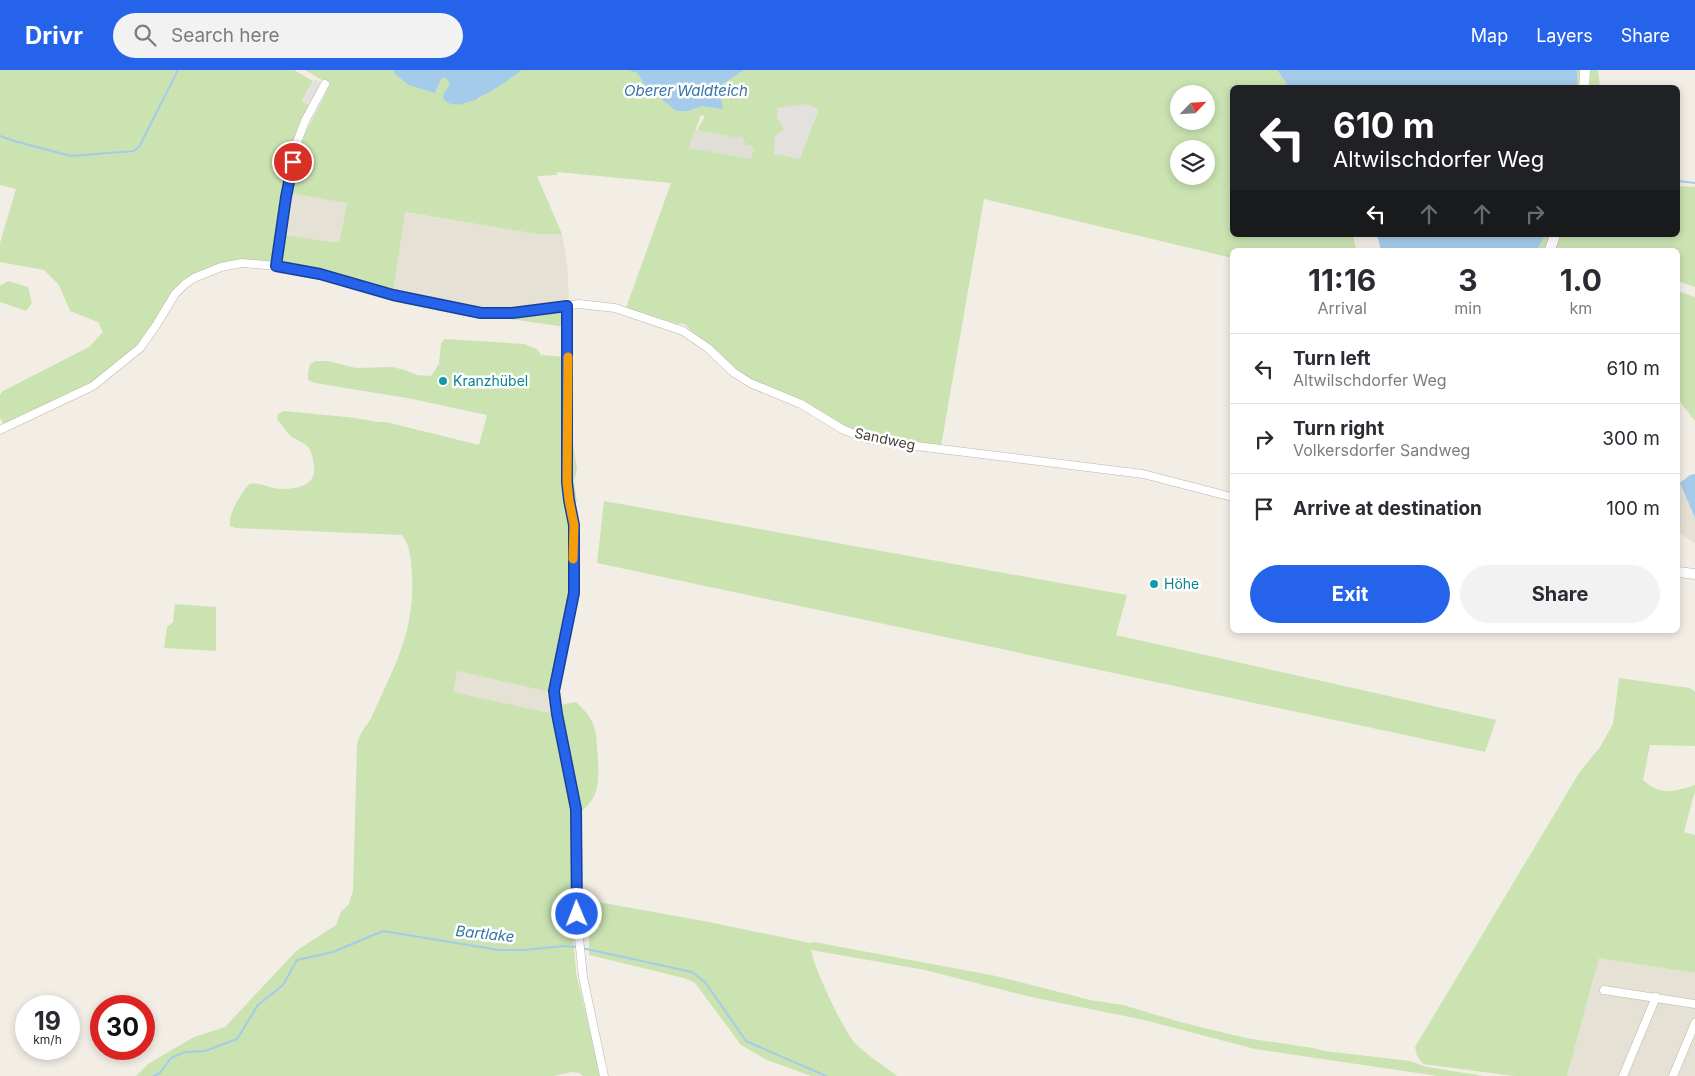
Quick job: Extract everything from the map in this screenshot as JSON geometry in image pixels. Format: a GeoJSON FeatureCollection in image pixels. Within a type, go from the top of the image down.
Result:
{"type":"FeatureCollection","features":[{"type":"Feature","properties":{"kind":"street"},"geometry":{"type":"LineString","coordinates":[[1584,85],[1585,70]]}},
{"type":"Feature","properties":{"kind":"street"},"geometry":{"type":"LineString","coordinates":[[276,266],[296,145],[305,121],[325,84]]}},
{"type":"Feature","properties":{"kind":"street","name":"Sandweg"},"geometry":{"type":"LineString","coordinates":[[0,430],[93,386],[140,348],[175,294],[185,284],[194,278],[221,267],[242,264],[276,266],[320,274],[393,295],[481,313],[512,313],[579,304],[620,310],[683,331],[703,344],[733,372],[750,383],[802,404],[842,429],[869,439],[1143,474],[1230,496]]}},
{"type":"Feature","properties":{"kind":"street"},"geometry":{"type":"LineString","coordinates":[[567,306],[567,482],[574,525],[574,593],[554,691],[576,809],[577,899],[583,977],[604,1076]]}},
{"type":"Feature","properties":{"kind":"street"},"geometry":{"type":"LineString","coordinates":[[1680,572],[1695,574]]}},
{"type":"Feature","properties":{"kind":"street"},"geometry":{"type":"LineString","coordinates":[[1604,990],[1695,1004]]}},
{"type":"Feature","properties":{"kind":"street"},"geometry":{"type":"LineString","coordinates":[[1623,1076],[1656,997]]}},
{"type":"Feature","properties":{"kind":"street"},"geometry":{"type":"LineString","coordinates":[[1673,1076],[1695,1023]]}},
{"type":"Feature","properties":{"kind":"shaded area"},"geometry":{"type":"Polygon","coordinates":[[[315,79],[325,84],[313,107],[302,102],[315,79]]]}},
{"type":"Feature","properties":{"kind":"shaded area"},"geometry":{"type":"Polygon","coordinates":[[[805,104],[819,109],[800,159],[774,154],[775,136],[784,129],[777,118],[777,108],[805,104]]]}},
{"type":"Feature","properties":{"kind":"shaded area"},"geometry":{"type":"Polygon","coordinates":[[[696,130],[737,138],[742,136],[746,145],[752,146],[754,150],[751,160],[689,148],[696,130]]]}},
{"type":"Feature","properties":{"kind":"shaded area"},"geometry":{"type":"Polygon","coordinates":[[[290,193],[347,202],[339,243],[284,235],[290,193]]]}},
{"type":"Feature","properties":{"kind":"shaded area"},"geometry":{"type":"Polygon","coordinates":[[[404,212],[537,234],[562,234],[567,263],[569,298],[545,307],[514,311],[465,308],[393,292],[404,212]]]}},
{"type":"Feature","properties":{"kind":"shaded area"},"geometry":{"type":"Polygon","coordinates":[[[1680,483],[1695,518],[1695,543],[1680,533],[1680,483]]]}},
{"type":"Feature","properties":{"kind":"shaded area"},"geometry":{"type":"Polygon","coordinates":[[[456,671],[550,692],[554,714],[453,692],[456,671]]]}},
{"type":"Feature","properties":{"kind":"shaded area"},"geometry":{"type":"Polygon","coordinates":[[[1599,958],[1695,973],[1695,1076],[1567,1076],[1599,958]]]}},
{"type":"Feature","properties":{"kind":"green space"},"geometry":{"type":"Polygon","coordinates":[[[0,70],[294,70],[313,81],[302,101],[311,106],[301,124],[273,265],[242,263],[185,284],[140,348],[93,386],[5,428],[0,417],[0,395],[3,391],[89,347],[103,332],[98,322],[70,311],[59,285],[44,270],[0,262],[0,243],[16,189],[0,185],[0,70]]]}},
{"type":"Feature","properties":{"kind":"green space"},"geometry":{"type":"Polygon","coordinates":[[[305,70],[394,70],[394,73],[438,70],[479,99],[522,70],[628,70],[637,73],[646,87],[676,111],[689,111],[702,106],[720,95],[723,83],[744,70],[1277,70],[1288,85],[1230,85],[1230,237],[1353,237],[1356,248],[1230,248],[1230,258],[984,199],[941,446],[863,434],[848,428],[803,401],[752,380],[735,369],[684,324],[678,324],[626,308],[671,183],[557,172],[557,175],[537,176],[562,234],[537,234],[405,212],[393,292],[282,264],[280,258],[284,235],[339,243],[347,203],[290,193],[300,143],[330,85],[305,70]],[[701,115],[689,148],[751,159],[754,150],[752,146],[746,145],[742,136],[737,138],[697,130],[705,116],[701,115]]]}},
{"type":"Feature","properties":{"kind":"green space"},"geometry":{"type":"Polygon","coordinates":[[[1577,70],[1598,70],[1600,85],[1577,85],[1577,70]]]}},
{"type":"Feature","properties":{"kind":"green space"},"geometry":{"type":"Polygon","coordinates":[[[1680,186],[1695,187],[1695,287],[1680,282],[1680,248],[1538,248],[1544,237],[1680,237],[1680,186]]]}},
{"type":"Feature","properties":{"kind":"green space"},"geometry":{"type":"Polygon","coordinates":[[[8,281],[28,287],[32,303],[26,311],[0,302],[0,286],[8,281]]]}},
{"type":"Feature","properties":{"kind":"green space"},"geometry":{"type":"Polygon","coordinates":[[[1680,292],[1695,297],[1695,421],[1680,402],[1680,292]]]}},
{"type":"Feature","properties":{"kind":"green space"},"geometry":{"type":"Polygon","coordinates":[[[561,311],[565,315],[566,327],[489,316],[561,311]]]}},
{"type":"Feature","properties":{"kind":"green space"},"geometry":{"type":"Polygon","coordinates":[[[445,339],[524,344],[537,349],[541,355],[566,357],[566,434],[572,437],[577,469],[574,482],[577,502],[572,503],[571,594],[550,692],[457,671],[453,692],[554,714],[563,766],[560,705],[576,702],[593,724],[596,734],[598,760],[597,787],[591,801],[571,821],[572,922],[576,973],[601,1076],[583,1076],[579,1073],[571,1072],[554,1076],[136,1076],[148,1064],[194,1037],[225,1027],[296,951],[336,925],[341,912],[349,904],[353,890],[357,745],[360,735],[371,718],[389,679],[407,631],[412,595],[412,570],[409,549],[402,535],[235,528],[230,526],[230,521],[236,504],[249,484],[279,489],[292,488],[304,485],[312,478],[314,465],[309,449],[305,444],[290,435],[277,419],[278,414],[284,411],[386,422],[479,445],[487,415],[407,398],[315,383],[308,380],[310,364],[316,361],[328,361],[356,368],[392,367],[417,375],[431,376],[439,364],[441,343],[445,339]]]}},
{"type":"Feature","properties":{"kind":"green space"},"geometry":{"type":"Polygon","coordinates":[[[604,501],[1127,595],[1116,635],[1496,720],[1485,752],[597,563],[604,501]]]}},
{"type":"Feature","properties":{"kind":"green space"},"geometry":{"type":"Polygon","coordinates":[[[175,604],[216,607],[216,651],[164,648],[167,627],[173,622],[175,604]]]}},
{"type":"Feature","properties":{"kind":"green space"},"geometry":{"type":"Polygon","coordinates":[[[1619,678],[1690,688],[1695,692],[1695,746],[1650,745],[1643,780],[1656,789],[1668,791],[1695,785],[1684,832],[1695,835],[1695,973],[1599,958],[1567,1076],[1514,1076],[1423,1064],[1417,1056],[1415,1047],[1579,773],[1600,747],[1613,724],[1619,678]]]}},
{"type":"Feature","properties":{"kind":"green space"},"geometry":{"type":"Polygon","coordinates":[[[589,891],[594,900],[598,902],[810,943],[814,942],[996,976],[1090,1000],[1123,1005],[1180,1022],[1246,1038],[1325,1051],[1410,1061],[1427,1067],[1484,1076],[1438,1076],[1255,1049],[1144,1020],[1031,997],[925,970],[811,950],[813,959],[836,1011],[854,1042],[897,1076],[811,1076],[767,1060],[741,1045],[695,983],[684,978],[589,955],[589,891]]]}},
{"type":"Feature","properties":{"kind":"water"},"geometry":{"type":"Polygon","coordinates":[[[394,70],[522,70],[482,96],[459,104],[450,104],[443,98],[450,85],[446,77],[441,79],[435,93],[409,85],[394,73],[394,70]]]}},
{"type":"Feature","properties":{"kind":"water","name":"Oberer Waldteich"},"geometry":{"type":"Polygon","coordinates":[[[628,70],[744,70],[723,84],[720,95],[723,109],[702,106],[689,111],[676,111],[646,87],[637,73],[628,70]]]}},
{"type":"Feature","properties":{"kind":"water"},"geometry":{"type":"Polygon","coordinates":[[[1277,70],[1577,70],[1577,85],[1288,85],[1277,70]]]}},
{"type":"Feature","properties":{"kind":"water"},"geometry":{"type":"Polygon","coordinates":[[[1378,237],[1544,237],[1538,248],[1380,248],[1378,237]]]}},
{"type":"Feature","properties":{"kind":"water"},"geometry":{"type":"Polygon","coordinates":[[[1695,474],[1695,518],[1680,483],[1690,475],[1695,474]]]}},
{"type":"Feature","properties":{"kind":"waterway"},"geometry":{"type":"LineString","coordinates":[[0,136],[71,156],[134,151],[139,147],[178,70]]}},
{"type":"Feature","properties":{"kind":"waterway"},"geometry":{"type":"LineString","coordinates":[[1680,181],[1695,183]]}},
{"type":"Feature","properties":{"kind":"waterway","name":"Bartlake"},"geometry":{"type":"LineString","coordinates":[[154,1076],[160,1073],[171,1058],[185,1052],[205,1051],[237,1039],[258,1005],[283,985],[297,960],[333,952],[383,931],[499,950],[577,947]]}},
{"type":"Feature","properties":{"kind":"waterway","name":"Bartlake"},"geometry":{"type":"LineString","coordinates":[[582,948],[692,972],[705,982],[746,1041],[826,1076]]}},
{"type":"Feature","properties":{"kind":"slow traffic"},"geometry":{"type":"LineString","coordinates":[[568,357],[567,482],[574,525],[573,559]]}},
{"type":"Feature","properties":{"kind":"place","name":"Kranzhübel"},"geometry":{"type":"Point","coordinates":[443,381]}},
{"type":"Feature","properties":{"kind":"place","name":"Höhe"},"geometry":{"type":"Point","coordinates":[1154,584]}},
{"type":"Feature","properties":{"kind":"route"},"geometry":{"type":"LineString","coordinates":[[293,162],[276,266],[320,274],[393,295],[481,313],[512,313],[567,306],[567,482],[574,525],[574,593],[554,691],[576,809],[578,852],[576,867],[577,914]]}}]}
